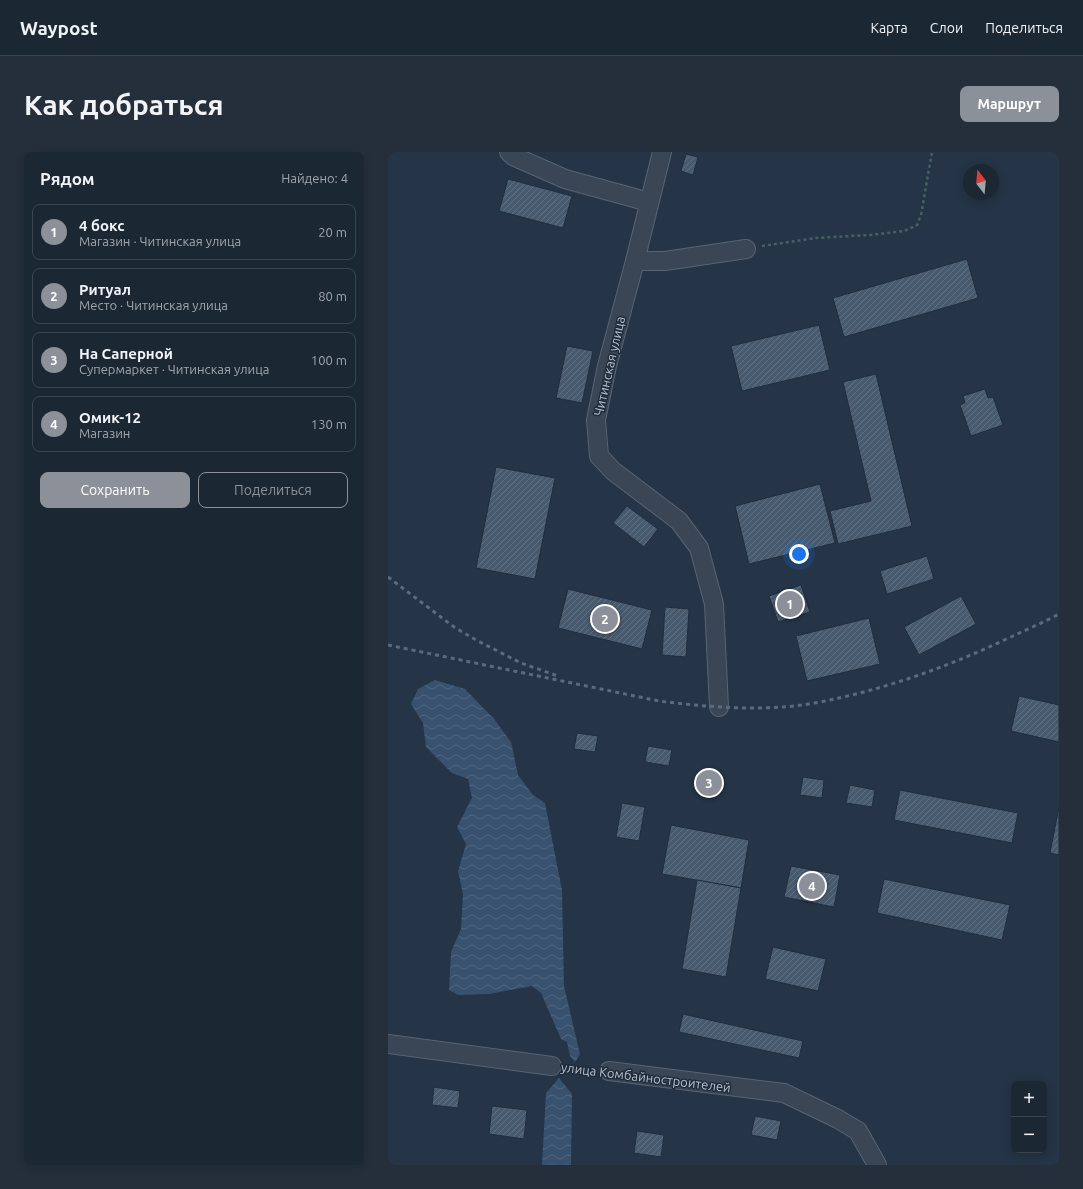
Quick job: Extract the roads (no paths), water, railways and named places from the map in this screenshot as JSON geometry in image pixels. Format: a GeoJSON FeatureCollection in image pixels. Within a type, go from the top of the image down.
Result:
{"type":"FeatureCollection","features":[{"type":"Feature","properties":{"kind":"street"},"geometry":{"type":"LineString","coordinates":[[509,152],[513,156],[565,179],[649,202]]}},
{"type":"Feature","properties":{"kind":"street","name":"Читинская улица"},"geometry":{"type":"LineString","coordinates":[[662,152],[607,366],[596,420],[600,456],[613,471],[679,521],[699,548],[714,604],[719,707]]}},
{"type":"Feature","properties":{"kind":"street"},"geometry":{"type":"LineString","coordinates":[[635,261],[665,261],[746,249]]}},
{"type":"Feature","properties":{"kind":"street","name":"улица Комбайностроителей"},"geometry":{"type":"LineString","coordinates":[[388,1044],[552,1066]]}},
{"type":"Feature","properties":{"kind":"street","name":"улица Комбайностроителей"},"geometry":{"type":"LineString","coordinates":[[609,1071],[784,1094],[838,1119],[858,1131],[877,1165]]}},
{"type":"Feature","properties":{"kind":"water"},"geometry":{"type":"Polygon","coordinates":[[[435,680],[465,689],[494,719],[511,742],[518,775],[533,795],[545,803],[562,890],[564,986],[580,1054],[575,1062],[570,1056],[567,1042],[561,1039],[541,993],[532,986],[489,994],[458,995],[449,990],[451,952],[461,929],[463,894],[458,871],[466,844],[457,827],[472,798],[468,779],[452,773],[426,747],[423,723],[411,704],[418,689],[435,680]]]}},
{"type":"Feature","properties":{"kind":"water"},"geometry":{"type":"Polygon","coordinates":[[[559,1078],[572,1094],[571,1165],[542,1165],[546,1093],[559,1078]]]}},
{"type":"Feature","properties":{"kind":"railway"},"geometry":{"type":"LineString","coordinates":[[388,577],[454,627],[476,640],[521,663],[558,676]]}},
{"type":"Feature","properties":{"kind":"railway"},"geometry":{"type":"LineString","coordinates":[[388,645],[659,701],[721,707],[768,708],[797,706],[825,701],[884,686],[928,672],[992,646],[1059,614]]}},
{"type":"Feature","properties":{"kind":"place","name":"4 бокс"},"geometry":{"type":"Point","coordinates":[790,604]}},
{"type":"Feature","properties":{"kind":"place","name":"Ритуал"},"geometry":{"type":"Point","coordinates":[605,619]}},
{"type":"Feature","properties":{"kind":"place","name":"На Саперной"},"geometry":{"type":"Point","coordinates":[709,783]}},
{"type":"Feature","properties":{"kind":"place","name":"Омик-12"},"geometry":{"type":"Point","coordinates":[812,886]}}]}
